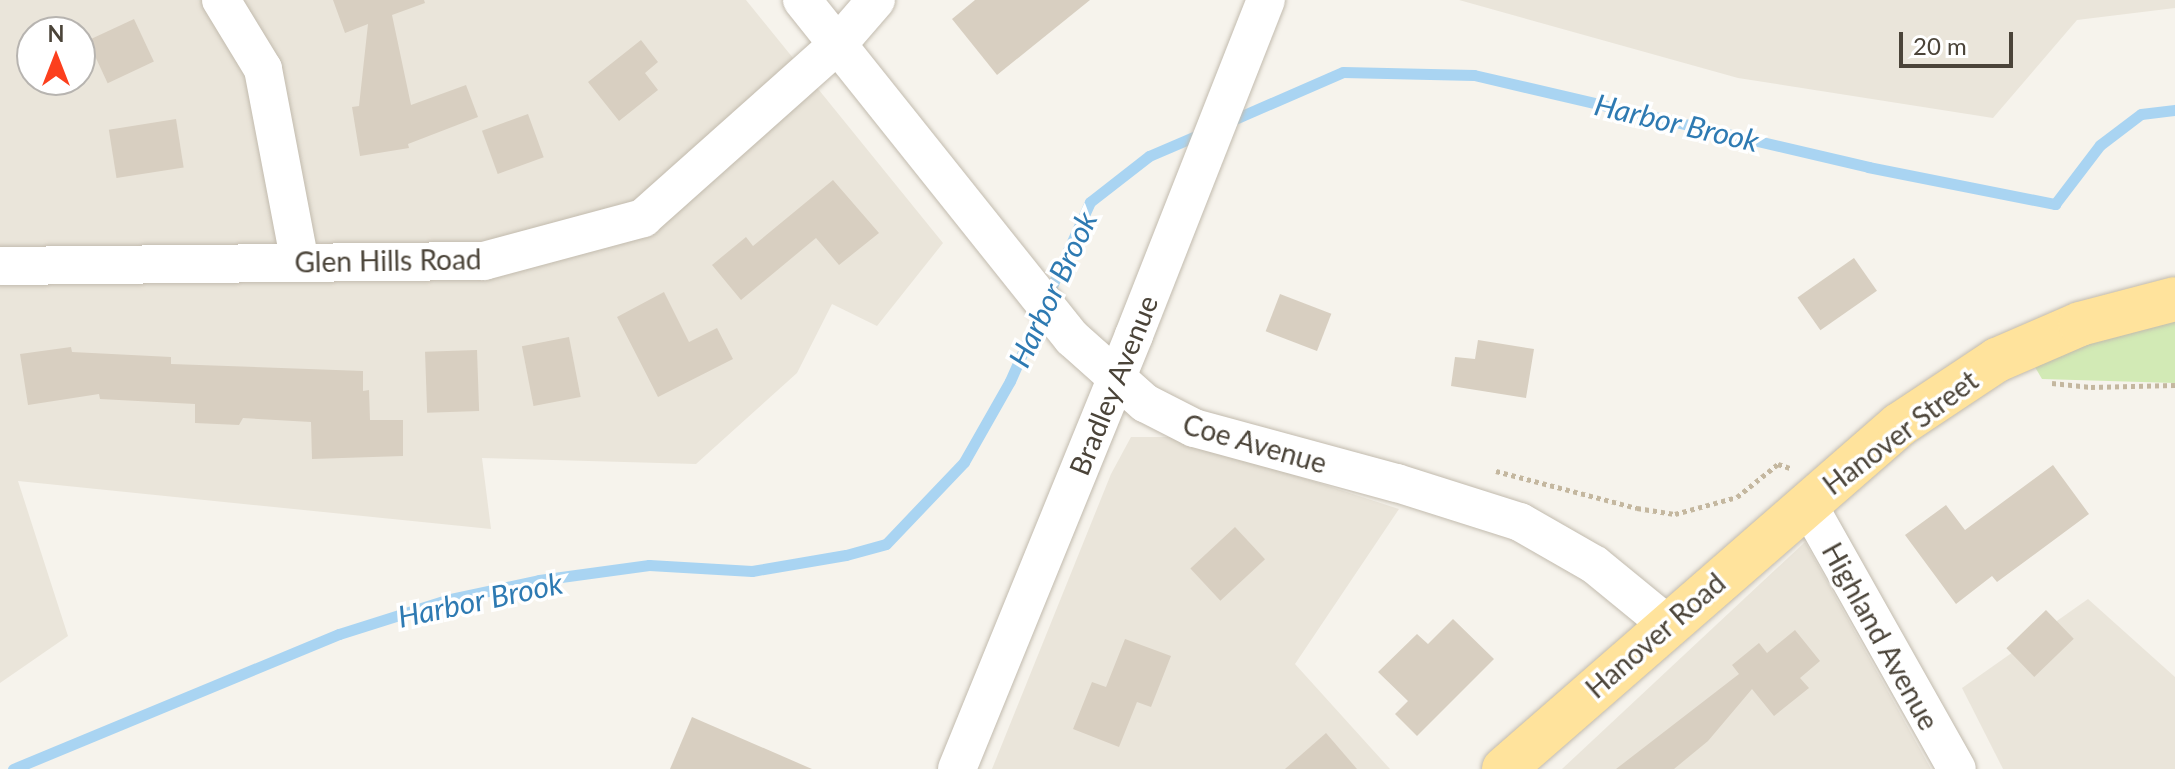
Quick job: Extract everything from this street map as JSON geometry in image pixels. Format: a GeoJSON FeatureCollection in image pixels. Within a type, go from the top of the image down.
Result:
{"type":"FeatureCollection","features":[{"type":"Feature","properties":{"kind":"main road","name":"Hanover Street"},"geometry":{"type":"LineString","coordinates":[[1797,485],[1899,425],[1997,360],[2080,324],[2175,299]]}},
{"type":"Feature","properties":{"kind":"main road","name":"Hanover Road"},"geometry":{"type":"LineString","coordinates":[[1504,769],[1667,624],[1797,485]]}},
{"type":"Feature","properties":{"kind":"street"},"geometry":{"type":"LineString","coordinates":[[221,0],[263,69],[300,263]]}},
{"type":"Feature","properties":{"kind":"street","name":"Coe Avenue"},"geometry":{"type":"LineString","coordinates":[[802,0],[1072,338],[1116,381],[1170,419],[1194,428],[1411,487],[1520,522],[1595,565],[1667,624]]}},
{"type":"Feature","properties":{"kind":"street","name":"Glen Hills Road"},"geometry":{"type":"LineString","coordinates":[[0,266],[484,261],[643,218],[838,44],[876,0]]}},
{"type":"Feature","properties":{"kind":"street","name":"Bradley Avenue"},"geometry":{"type":"LineString","coordinates":[[957,769],[1116,381],[1266,0]]}},
{"type":"Feature","properties":{"kind":"street","name":"Highland Avenue"},"geometry":{"type":"LineString","coordinates":[[1797,485],[1957,769]]}},
{"type":"Feature","properties":{"kind":"path"},"geometry":{"type":"LineString","coordinates":[[2042,382],[2091,387],[2175,385]]}},
{"type":"Feature","properties":{"kind":"path"},"geometry":{"type":"LineString","coordinates":[[1494,471],[1637,508],[1675,514],[1737,497],[1778,464],[1797,485]]}},
{"type":"Feature","properties":{"kind":"shaded area"},"geometry":{"type":"Polygon","coordinates":[[[0,0],[746,0],[943,243],[877,326],[832,304],[797,373],[696,464],[482,458],[491,529],[18,481],[68,636],[0,683],[0,0]]]}},
{"type":"Feature","properties":{"kind":"shaded area"},"geometry":{"type":"Polygon","coordinates":[[[1459,0],[2175,0],[2175,8],[2077,20],[1993,118],[1738,78],[1459,0]]]}},
{"type":"Feature","properties":{"kind":"shaded area"},"geometry":{"type":"Polygon","coordinates":[[[1131,437],[1176,437],[1399,509],[1295,664],[1390,769],[992,769],[1111,474],[1131,437]]]}},
{"type":"Feature","properties":{"kind":"shaded area"},"geometry":{"type":"Polygon","coordinates":[[[1805,542],[1931,769],[1562,769],[1805,542]]]}},
{"type":"Feature","properties":{"kind":"shaded area"},"geometry":{"type":"Polygon","coordinates":[[[2088,599],[2175,677],[2175,769],[2003,769],[1962,688],[2088,599]]]}},
{"type":"Feature","properties":{"kind":"green space"},"geometry":{"type":"Polygon","coordinates":[[[2175,316],[2175,383],[2042,379],[2029,357],[2175,316]]]}},
{"type":"Feature","properties":{"kind":"building"},"geometry":{"type":"Polygon","coordinates":[[[333,0],[424,0],[425,3],[392,15],[411,105],[466,85],[478,117],[408,144],[409,148],[360,156],[352,107],[359,106],[368,24],[345,33],[333,0]]]}},
{"type":"Feature","properties":{"kind":"building"},"geometry":{"type":"Polygon","coordinates":[[[975,0],[1090,0],[997,75],[952,19],[975,0]]]}},
{"type":"Feature","properties":{"kind":"building"},"geometry":{"type":"Polygon","coordinates":[[[134,19],[154,62],[108,83],[96,58],[96,37],[134,19]]]}},
{"type":"Feature","properties":{"kind":"building"},"geometry":{"type":"Polygon","coordinates":[[[641,40],[658,62],[645,73],[658,90],[619,121],[588,82],[641,40]]]}},
{"type":"Feature","properties":{"kind":"building"},"geometry":{"type":"Polygon","coordinates":[[[528,114],[544,157],[498,174],[482,131],[528,114]]]}},
{"type":"Feature","properties":{"kind":"building"},"geometry":{"type":"Polygon","coordinates":[[[176,119],[184,167],[117,178],[109,130],[176,119]]]}},
{"type":"Feature","properties":{"kind":"building"},"geometry":{"type":"Polygon","coordinates":[[[833,180],[879,233],[839,265],[816,238],[741,300],[712,265],[746,237],[753,246],[833,180]]]}},
{"type":"Feature","properties":{"kind":"building"},"geometry":{"type":"Polygon","coordinates":[[[1854,258],[1877,291],[1820,330],[1797,298],[1854,258]]]}},
{"type":"Feature","properties":{"kind":"building"},"geometry":{"type":"Polygon","coordinates":[[[664,292],[689,342],[717,328],[733,359],[658,397],[617,317],[664,292]]]}},
{"type":"Feature","properties":{"kind":"building"},"geometry":{"type":"Polygon","coordinates":[[[1280,294],[1331,314],[1317,351],[1266,331],[1280,294]]]}},
{"type":"Feature","properties":{"kind":"building"},"geometry":{"type":"Polygon","coordinates":[[[569,337],[581,397],[534,406],[522,346],[569,337]]]}},
{"type":"Feature","properties":{"kind":"building"},"geometry":{"type":"Polygon","coordinates":[[[1478,340],[1534,349],[1526,398],[1451,386],[1455,357],[1475,359],[1478,340]]]}},
{"type":"Feature","properties":{"kind":"building"},"geometry":{"type":"Polygon","coordinates":[[[71,347],[72,352],[171,357],[171,364],[363,371],[363,391],[369,390],[370,420],[403,420],[403,456],[312,459],[311,422],[243,418],[239,425],[195,423],[195,404],[100,399],[99,394],[28,405],[20,354],[71,347]]]}},
{"type":"Feature","properties":{"kind":"building"},"geometry":{"type":"Polygon","coordinates":[[[477,350],[479,411],[427,413],[425,352],[477,350]]]}},
{"type":"Feature","properties":{"kind":"building"},"geometry":{"type":"Polygon","coordinates":[[[2053,465],[2089,514],[1997,582],[1992,576],[1956,604],[1905,535],[1946,505],[1965,530],[2053,465]]]}},
{"type":"Feature","properties":{"kind":"building"},"geometry":{"type":"Polygon","coordinates":[[[1235,527],[1265,559],[1220,601],[1190,569],[1235,527]]]}},
{"type":"Feature","properties":{"kind":"building"},"geometry":{"type":"Polygon","coordinates":[[[2046,610],[2074,639],[2034,677],[2006,648],[2046,610]]]}},
{"type":"Feature","properties":{"kind":"building"},"geometry":{"type":"Polygon","coordinates":[[[1453,619],[1494,659],[1417,736],[1395,714],[1408,701],[1378,672],[1417,634],[1428,644],[1453,619]]]}},
{"type":"Feature","properties":{"kind":"building"},"geometry":{"type":"Polygon","coordinates":[[[1795,630],[1820,661],[1800,678],[1809,688],[1774,716],[1752,689],[1708,741],[1674,769],[1616,769],[1739,674],[1732,665],[1759,643],[1767,653],[1795,630]]]}},
{"type":"Feature","properties":{"kind":"building"},"geometry":{"type":"Polygon","coordinates":[[[1125,639],[1171,656],[1151,707],[1137,702],[1119,747],[1073,729],[1092,682],[1106,687],[1125,639]]]}},
{"type":"Feature","properties":{"kind":"building"},"geometry":{"type":"Polygon","coordinates":[[[692,717],[812,769],[670,769],[692,717]]]}},
{"type":"Feature","properties":{"kind":"building"},"geometry":{"type":"Polygon","coordinates":[[[1326,733],[1357,769],[1285,769],[1326,733]]]}},
{"type":"Feature","properties":{"kind":"waterway","name":"Harbor Brook"},"geometry":{"type":"LineString","coordinates":[[1228,122],[1343,72],[1474,75],[1868,167],[2055,204],[2100,145],[2141,114],[2175,110]]}},
{"type":"Feature","properties":{"kind":"waterway","name":"Harbor Brook"},"geometry":{"type":"LineString","coordinates":[[1048,295],[1090,202],[1149,156],[1205,132]]}},
{"type":"Feature","properties":{"kind":"waterway","name":"Harbor Brook"},"geometry":{"type":"LineString","coordinates":[[13,769],[339,634],[446,600],[539,580],[649,565],[752,571],[846,555],[886,544],[964,462],[1010,381],[1041,311]]}}]}
